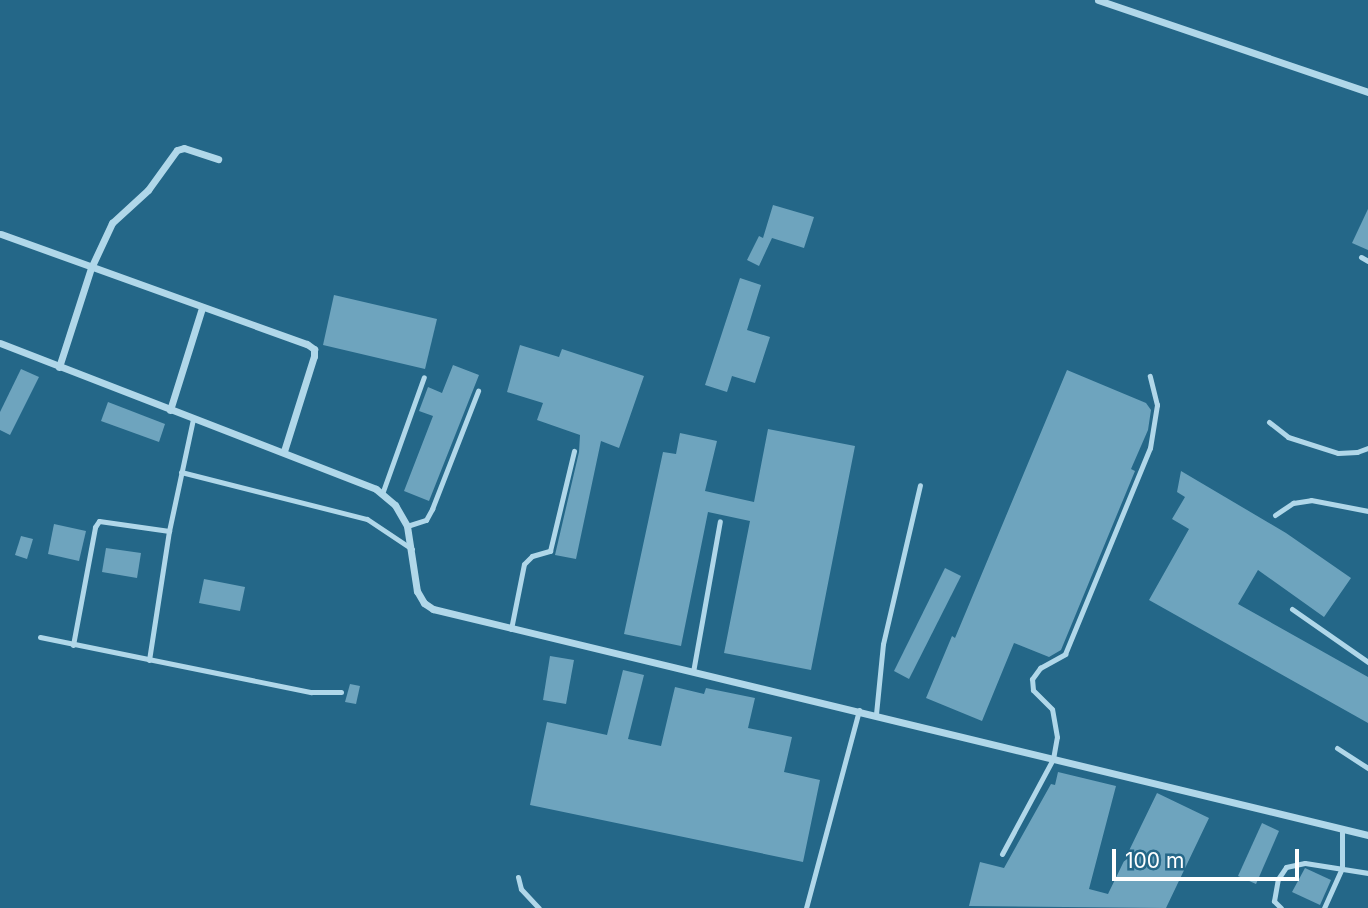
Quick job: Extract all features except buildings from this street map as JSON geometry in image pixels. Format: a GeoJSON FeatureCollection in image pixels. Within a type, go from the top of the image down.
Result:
{"type":"FeatureCollection","features":[{"type":"Feature","properties":{"kind":"street"},"geometry":{"type":"LineString","coordinates":[[1098,0],[1368,92]]}},
{"type":"Feature","properties":{"kind":"street"},"geometry":{"type":"LineString","coordinates":[[59,367],[91,268],[112,223],[148,190],[171,155],[184,148],[218,159]]}},
{"type":"Feature","properties":{"kind":"street"},"geometry":{"type":"LineString","coordinates":[[1,234],[307,344],[313,349],[284,451]]}},
{"type":"Feature","properties":{"kind":"street"},"geometry":{"type":"LineString","coordinates":[[170,410],[202,308]]}},
{"type":"Feature","properties":{"kind":"street"},"geometry":{"type":"LineString","coordinates":[[0,343],[193,419],[284,451],[382,494],[395,505],[407,526],[414,580],[424,603],[433,609],[1368,835]]}},
{"type":"Feature","properties":{"kind":"lane"},"geometry":{"type":"LineString","coordinates":[[1361,257],[1368,261]]}},
{"type":"Feature","properties":{"kind":"lane"},"geometry":{"type":"LineString","coordinates":[[1002,854],[1053,758],[1056,720],[1052,709],[1033,690],[1032,679],[1040,668],[1065,654],[1150,448],[1157,405],[1150,376]]}},
{"type":"Feature","properties":{"kind":"lane"},"geometry":{"type":"LineString","coordinates":[[382,494],[424,377]]}},
{"type":"Feature","properties":{"kind":"lane"},"geometry":{"type":"LineString","coordinates":[[407,526],[426,520],[432,509],[478,391]]}},
{"type":"Feature","properties":{"kind":"lane"},"geometry":{"type":"LineString","coordinates":[[149,660],[169,531],[193,419]]}},
{"type":"Feature","properties":{"kind":"lane"},"geometry":{"type":"LineString","coordinates":[[1269,422],[1288,438],[1338,453],[1368,448]]}},
{"type":"Feature","properties":{"kind":"lane"},"geometry":{"type":"LineString","coordinates":[[511,629],[524,564],[532,556],[550,551],[574,451]]}},
{"type":"Feature","properties":{"kind":"lane"},"geometry":{"type":"LineString","coordinates":[[181,472],[367,519],[412,549]]}},
{"type":"Feature","properties":{"kind":"lane"},"geometry":{"type":"LineString","coordinates":[[876,714],[883,644],[920,485]]}},
{"type":"Feature","properties":{"kind":"lane"},"geometry":{"type":"LineString","coordinates":[[1275,515],[1293,503],[1311,500],[1368,511]]}},
{"type":"Feature","properties":{"kind":"lane"},"geometry":{"type":"LineString","coordinates":[[72,645],[95,527],[99,520],[169,531]]}},
{"type":"Feature","properties":{"kind":"lane"},"geometry":{"type":"LineString","coordinates":[[693,672],[720,521]]}},
{"type":"Feature","properties":{"kind":"lane"},"geometry":{"type":"LineString","coordinates":[[1292,609],[1368,662]]}},
{"type":"Feature","properties":{"kind":"lane"},"geometry":{"type":"LineString","coordinates":[[40,637],[311,692],[341,692]]}},
{"type":"Feature","properties":{"kind":"lane"},"geometry":{"type":"LineString","coordinates":[[806,908],[859,710]]}},
{"type":"Feature","properties":{"kind":"lane"},"geometry":{"type":"LineString","coordinates":[[1337,748],[1368,768]]}},
{"type":"Feature","properties":{"kind":"lane"},"geometry":{"type":"LineString","coordinates":[[1324,908],[1342,868],[1342,828]]}},
{"type":"Feature","properties":{"kind":"lane"},"geometry":{"type":"LineString","coordinates":[[1281,908],[1274,901],[1278,879],[1286,867],[1305,863],[1368,873]]}},
{"type":"Feature","properties":{"kind":"lane"},"geometry":{"type":"LineString","coordinates":[[518,877],[521,889],[539,908]]}}]}
